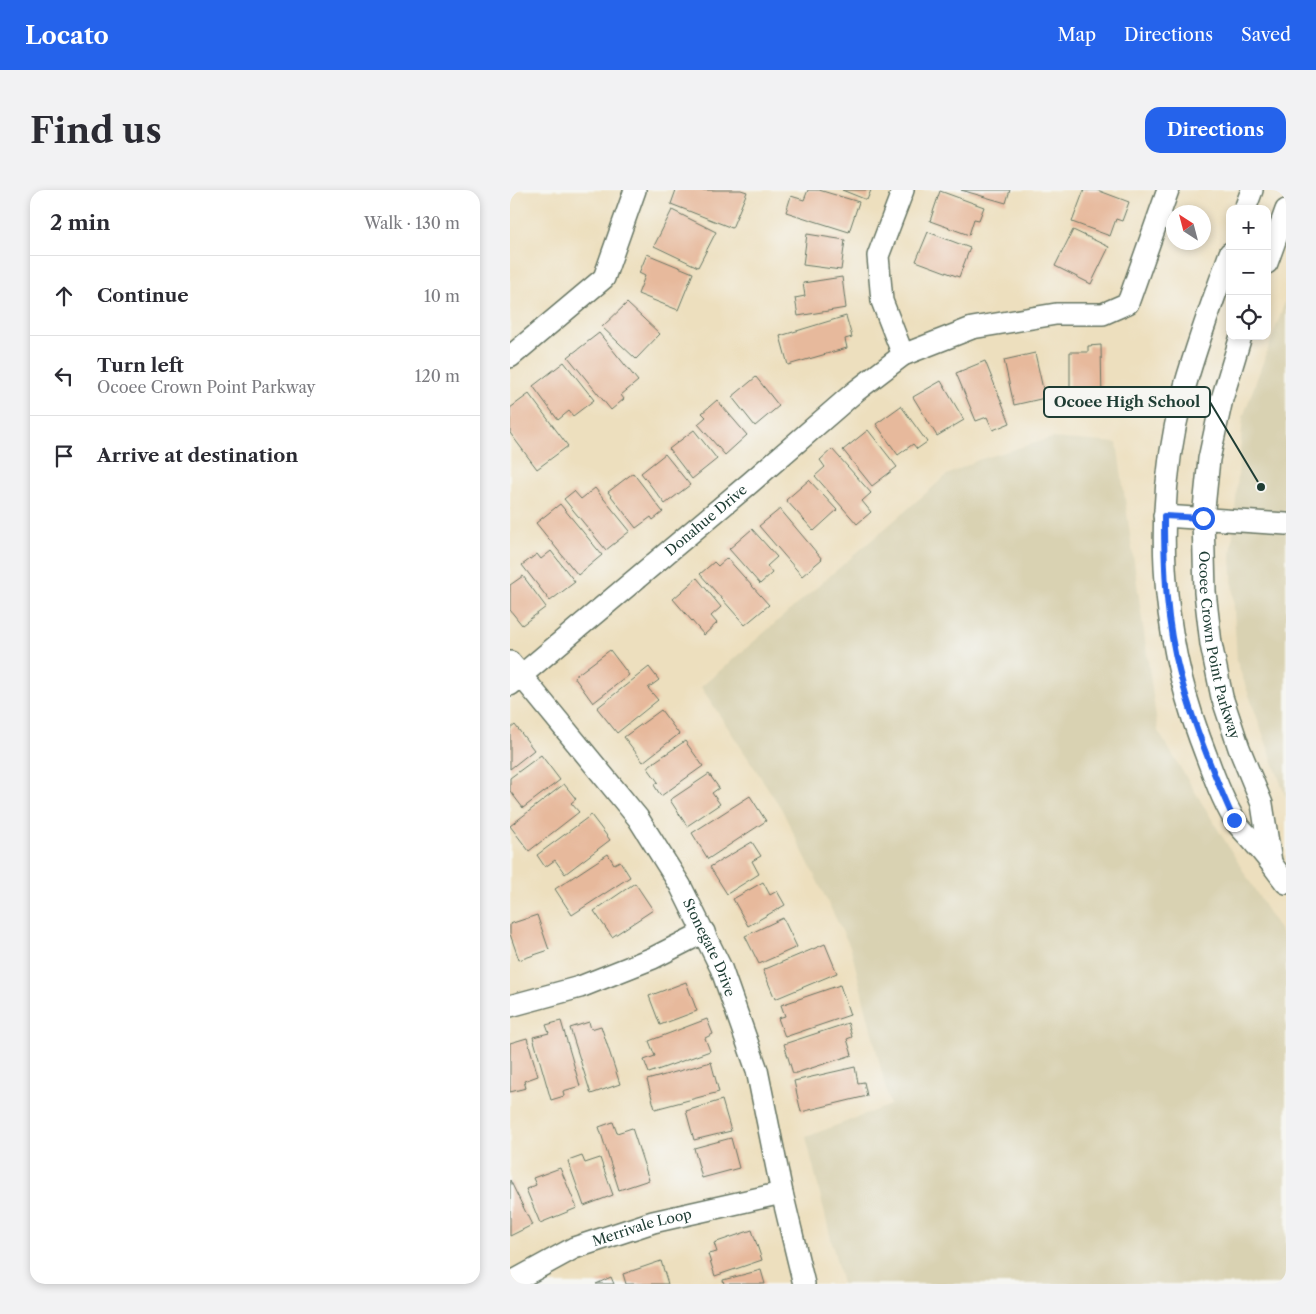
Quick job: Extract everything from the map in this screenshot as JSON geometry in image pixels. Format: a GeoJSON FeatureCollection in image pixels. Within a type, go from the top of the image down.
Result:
{"type":"FeatureCollection","features":[{"type":"Feature","properties":{"kind":"street"},"geometry":{"type":"LineString","coordinates":[[510,357],[604,278],[635,190]]}},
{"type":"Feature","properties":{"kind":"street"},"geometry":{"type":"LineString","coordinates":[[903,190],[878,256],[882,301],[903,356]]}},
{"type":"Feature","properties":{"kind":"street","name":"Donahue Drive"},"geometry":{"type":"LineString","coordinates":[[514,674],[750,483],[856,391],[903,356],[972,328],[1056,314],[1103,314],[1128,303],[1168,190]]}},
{"type":"Feature","properties":{"kind":"street"},"geometry":{"type":"LineString","coordinates":[[1246,205],[1252,190]]}},
{"type":"Feature","properties":{"kind":"street"},"geometry":{"type":"LineString","coordinates":[[1271,252],[1286,210]]}},
{"type":"Feature","properties":{"kind":"street","name":"Ocoee Crown Point Parkway"},"geometry":{"type":"LineString","coordinates":[[1226,264],[1182,397],[1171,454],[1164,516],[1164,566],[1170,620],[1179,673],[1195,724],[1215,777],[1234,820],[1271,862],[1286,883]]}},
{"type":"Feature","properties":{"kind":"street","name":"Ocoee Crown Point Parkway"},"geometry":{"type":"LineString","coordinates":[[1241,340],[1222,399],[1209,459],[1203,518],[1205,592],[1211,644],[1225,706],[1239,748],[1262,804],[1271,862]]}},
{"type":"Feature","properties":{"kind":"street"},"geometry":{"type":"LineString","coordinates":[[1164,516],[1286,524]]}},
{"type":"Feature","properties":{"kind":"street","name":"Stonegate Drive"},"geometry":{"type":"LineString","coordinates":[[514,674],[638,818],[680,885],[704,932],[721,968],[757,1070],[782,1193],[804,1284]]}},
{"type":"Feature","properties":{"kind":"street"},"geometry":{"type":"LineString","coordinates":[[510,1006],[580,987],[653,958],[704,932]]}},
{"type":"Feature","properties":{"kind":"street","name":"Merrivale Loop"},"geometry":{"type":"LineString","coordinates":[[510,1283],[574,1248],[653,1222],[782,1193]]}},
{"type":"Feature","properties":{"kind":"shaded area"},"geometry":{"type":"Polygon","coordinates":[[[1286,299],[1286,798],[1237,662],[1231,557],[1243,417],[1286,299]]]}},
{"type":"Feature","properties":{"kind":"shaded area"},"geometry":{"type":"Polygon","coordinates":[[[1052,438],[1117,443],[1158,731],[1286,941],[1286,1284],[842,1284],[806,1137],[890,1105],[851,949],[781,808],[701,687],[947,475],[978,460],[1052,438]]]}},
{"type":"Feature","properties":{"kind":"building"},"geometry":{"type":"Polygon","coordinates":[[[676,190],[741,190],[747,192],[732,228],[671,204],[676,190]]]}},
{"type":"Feature","properties":{"kind":"building"},"geometry":{"type":"Polygon","coordinates":[[[808,190],[819,190],[859,202],[849,232],[786,212],[791,196],[804,200],[808,190]]]}},
{"type":"Feature","properties":{"kind":"building"},"geometry":{"type":"Polygon","coordinates":[[[842,190],[871,190],[867,200],[842,190]]]}},
{"type":"Feature","properties":{"kind":"building"},"geometry":{"type":"Polygon","coordinates":[[[961,190],[1010,190],[1006,203],[961,190]]]}},
{"type":"Feature","properties":{"kind":"building"},"geometry":{"type":"Polygon","coordinates":[[[1084,190],[1097,190],[1129,202],[1122,221],[1116,219],[1110,236],[1072,222],[1084,190]]]}},
{"type":"Feature","properties":{"kind":"building"},"geometry":{"type":"Polygon","coordinates":[[[940,191],[984,207],[979,220],[974,219],[969,235],[930,221],[940,191]]]}},
{"type":"Feature","properties":{"kind":"building"},"geometry":{"type":"Polygon","coordinates":[[[672,210],[716,232],[698,267],[654,246],[672,210]]]}},
{"type":"Feature","properties":{"kind":"building"},"geometry":{"type":"Polygon","coordinates":[[[1073,230],[1109,247],[1091,284],[1055,266],[1073,230]]]}},
{"type":"Feature","properties":{"kind":"building"},"geometry":{"type":"Polygon","coordinates":[[[928,232],[970,248],[959,277],[916,261],[928,232]]]}},
{"type":"Feature","properties":{"kind":"building"},"geometry":{"type":"Polygon","coordinates":[[[807,234],[845,240],[841,270],[803,265],[807,234]]]}},
{"type":"Feature","properties":{"kind":"building"},"geometry":{"type":"Polygon","coordinates":[[[647,254],[693,273],[678,310],[638,294],[645,276],[639,273],[647,254]]]}},
{"type":"Feature","properties":{"kind":"building"},"geometry":{"type":"Polygon","coordinates":[[[842,277],[846,308],[798,316],[795,298],[805,296],[803,283],[842,277]]]}},
{"type":"Feature","properties":{"kind":"building"},"geometry":{"type":"Polygon","coordinates":[[[627,303],[660,334],[636,359],[602,327],[627,303]]]}},
{"type":"Feature","properties":{"kind":"building"},"geometry":{"type":"Polygon","coordinates":[[[846,316],[852,337],[845,339],[847,348],[788,365],[780,336],[846,316]]]}},
{"type":"Feature","properties":{"kind":"building"},"geometry":{"type":"Polygon","coordinates":[[[599,333],[638,381],[621,395],[624,399],[611,410],[568,357],[599,333]]]}},
{"type":"Feature","properties":{"kind":"building"},"geometry":{"type":"Polygon","coordinates":[[[1101,345],[1102,404],[1085,405],[1085,416],[1070,417],[1070,352],[1088,352],[1088,346],[1101,345]]]}},
{"type":"Feature","properties":{"kind":"building"},"geometry":{"type":"Polygon","coordinates":[[[1035,353],[1045,398],[1014,405],[1004,360],[1035,353]]]}},
{"type":"Feature","properties":{"kind":"building"},"geometry":{"type":"Polygon","coordinates":[[[985,361],[1010,423],[993,430],[987,417],[976,421],[956,373],[985,361]]]}},
{"type":"Feature","properties":{"kind":"building"},"geometry":{"type":"Polygon","coordinates":[[[564,362],[594,400],[573,416],[569,411],[558,420],[533,386],[564,362]]]}},
{"type":"Feature","properties":{"kind":"building"},"geometry":{"type":"Polygon","coordinates":[[[756,377],[779,406],[755,426],[732,397],[756,377]]]}},
{"type":"Feature","properties":{"kind":"building"},"geometry":{"type":"Polygon","coordinates":[[[941,381],[964,420],[937,436],[913,397],[941,381]]]}},
{"type":"Feature","properties":{"kind":"building"},"geometry":{"type":"Polygon","coordinates":[[[529,394],[568,446],[537,469],[510,433],[510,408],[529,394]]]}},
{"type":"Feature","properties":{"kind":"building"},"geometry":{"type":"Polygon","coordinates":[[[717,400],[747,435],[725,455],[698,424],[706,417],[702,413],[717,400]]]}},
{"type":"Feature","properties":{"kind":"building"},"geometry":{"type":"Polygon","coordinates":[[[901,406],[927,442],[917,449],[913,444],[898,455],[876,424],[901,406]]]}},
{"type":"Feature","properties":{"kind":"building"},"geometry":{"type":"Polygon","coordinates":[[[694,430],[717,459],[692,479],[669,449],[694,430]]]}},
{"type":"Feature","properties":{"kind":"building"},"geometry":{"type":"Polygon","coordinates":[[[868,430],[897,467],[872,486],[843,450],[868,430]]]}},
{"type":"Feature","properties":{"kind":"building"},"geometry":{"type":"Polygon","coordinates":[[[832,449],[871,493],[862,501],[871,512],[857,524],[815,476],[825,467],[820,460],[832,449]]]}},
{"type":"Feature","properties":{"kind":"building"},"geometry":{"type":"Polygon","coordinates":[[[665,454],[690,485],[665,504],[641,473],[665,454]]]}},
{"type":"Feature","properties":{"kind":"building"},"geometry":{"type":"Polygon","coordinates":[[[633,473],[663,512],[653,520],[651,517],[636,528],[608,492],[633,473]]]}},
{"type":"Feature","properties":{"kind":"building"},"geometry":{"type":"Polygon","coordinates":[[[809,480],[837,510],[814,531],[786,500],[809,480]]]}},
{"type":"Feature","properties":{"kind":"building"},"geometry":{"type":"Polygon","coordinates":[[[595,488],[630,531],[606,550],[564,499],[574,491],[581,499],[595,488]]]}},
{"type":"Feature","properties":{"kind":"building"},"geometry":{"type":"Polygon","coordinates":[[[560,504],[602,555],[578,575],[536,523],[560,504]]]}},
{"type":"Feature","properties":{"kind":"building"},"geometry":{"type":"Polygon","coordinates":[[[780,509],[822,559],[802,576],[759,526],[780,509]]]}},
{"type":"Feature","properties":{"kind":"building"},"geometry":{"type":"Polygon","coordinates":[[[752,529],[777,557],[767,566],[772,573],[760,584],[729,549],[752,529]]]}},
{"type":"Feature","properties":{"kind":"building"},"geometry":{"type":"Polygon","coordinates":[[[551,551],[575,582],[550,601],[522,565],[537,554],[541,559],[551,551]]]}},
{"type":"Feature","properties":{"kind":"building"},"geometry":{"type":"Polygon","coordinates":[[[727,558],[769,605],[745,625],[700,574],[714,562],[718,566],[727,558]]]}},
{"type":"Feature","properties":{"kind":"building"},"geometry":{"type":"Polygon","coordinates":[[[523,576],[546,607],[522,625],[510,610],[510,585],[523,576]]]}},
{"type":"Feature","properties":{"kind":"building"},"geometry":{"type":"Polygon","coordinates":[[[697,578],[721,607],[711,616],[717,623],[704,635],[673,599],[697,578]]]}},
{"type":"Feature","properties":{"kind":"building"},"geometry":{"type":"Polygon","coordinates":[[[610,650],[629,675],[593,703],[574,677],[610,650]]]}},
{"type":"Feature","properties":{"kind":"building"},"geometry":{"type":"Polygon","coordinates":[[[649,667],[659,680],[648,688],[658,700],[617,733],[597,708],[649,667]]]}},
{"type":"Feature","properties":{"kind":"building"},"geometry":{"type":"Polygon","coordinates":[[[661,710],[679,734],[643,762],[624,737],[661,710]]]}},
{"type":"Feature","properties":{"kind":"building"},"geometry":{"type":"Polygon","coordinates":[[[515,725],[534,750],[510,769],[510,729],[515,725]]]}},
{"type":"Feature","properties":{"kind":"building"},"geometry":{"type":"Polygon","coordinates":[[[685,741],[703,766],[661,796],[654,785],[658,782],[647,767],[685,741]]]}},
{"type":"Feature","properties":{"kind":"building"},"geometry":{"type":"Polygon","coordinates":[[[541,755],[560,780],[523,808],[510,791],[510,778],[541,755]]]}},
{"type":"Feature","properties":{"kind":"building"},"geometry":{"type":"Polygon","coordinates":[[[709,774],[719,788],[712,793],[720,804],[687,826],[670,800],[709,774]]]}},
{"type":"Feature","properties":{"kind":"building"},"geometry":{"type":"Polygon","coordinates":[[[564,784],[576,799],[571,803],[579,812],[529,851],[510,826],[564,784]]]}},
{"type":"Feature","properties":{"kind":"building"},"geometry":{"type":"Polygon","coordinates":[[[750,796],[766,821],[708,859],[692,833],[750,796]]]}},
{"type":"Feature","properties":{"kind":"building"},"geometry":{"type":"Polygon","coordinates":[[[591,815],[610,840],[565,874],[555,860],[545,867],[537,855],[591,815]]]}},
{"type":"Feature","properties":{"kind":"building"},"geometry":{"type":"Polygon","coordinates":[[[752,842],[761,856],[752,861],[759,874],[727,894],[710,867],[752,842]]]}},
{"type":"Feature","properties":{"kind":"building"},"geometry":{"type":"Polygon","coordinates":[[[608,854],[614,864],[620,861],[630,877],[572,915],[555,889],[608,854]]]}},
{"type":"Feature","properties":{"kind":"building"},"geometry":{"type":"Polygon","coordinates":[[[763,882],[770,895],[777,891],[785,905],[748,926],[733,899],[763,882]]]}},
{"type":"Feature","properties":{"kind":"building"},"geometry":{"type":"Polygon","coordinates":[[[635,883],[653,910],[612,937],[594,911],[635,883]]]}},
{"type":"Feature","properties":{"kind":"building"},"geometry":{"type":"Polygon","coordinates":[[[537,915],[549,950],[519,960],[510,934],[510,924],[537,915]]]}},
{"type":"Feature","properties":{"kind":"building"},"geometry":{"type":"Polygon","coordinates":[[[783,918],[797,947],[759,964],[745,936],[783,918]]]}},
{"type":"Feature","properties":{"kind":"building"},"geometry":{"type":"Polygon","coordinates":[[[825,944],[837,973],[775,999],[763,970],[825,944]]]}},
{"type":"Feature","properties":{"kind":"building"},"geometry":{"type":"Polygon","coordinates":[[[686,982],[697,1011],[660,1025],[649,996],[686,982]]]}},
{"type":"Feature","properties":{"kind":"building"},"geometry":{"type":"Polygon","coordinates":[[[840,985],[850,1015],[785,1037],[778,1018],[785,1016],[781,1005],[840,985]]]}},
{"type":"Feature","properties":{"kind":"building"},"geometry":{"type":"Polygon","coordinates":[[[707,1019],[713,1034],[705,1038],[710,1051],[649,1073],[644,1060],[655,1056],[649,1041],[707,1019]]]}},
{"type":"Feature","properties":{"kind":"building"},"geometry":{"type":"Polygon","coordinates":[[[561,1021],[580,1086],[563,1091],[564,1096],[551,1100],[533,1037],[549,1033],[546,1025],[561,1021]]]}},
{"type":"Feature","properties":{"kind":"building"},"geometry":{"type":"Polygon","coordinates":[[[589,1022],[591,1029],[601,1026],[620,1084],[591,1094],[570,1028],[589,1022]]]}},
{"type":"Feature","properties":{"kind":"building"},"geometry":{"type":"Polygon","coordinates":[[[848,1023],[852,1037],[847,1039],[852,1055],[793,1074],[784,1044],[848,1023]]]}},
{"type":"Feature","properties":{"kind":"building"},"geometry":{"type":"Polygon","coordinates":[[[527,1038],[538,1076],[524,1081],[526,1088],[510,1092],[510,1043],[527,1038]]]}},
{"type":"Feature","properties":{"kind":"building"},"geometry":{"type":"Polygon","coordinates":[[[711,1062],[719,1092],[655,1109],[647,1080],[711,1062]]]}},
{"type":"Feature","properties":{"kind":"building"},"geometry":{"type":"Polygon","coordinates":[[[855,1067],[858,1083],[864,1082],[867,1096],[801,1112],[794,1081],[855,1067]]]}},
{"type":"Feature","properties":{"kind":"building"},"geometry":{"type":"Polygon","coordinates":[[[722,1100],[731,1131],[694,1140],[686,1111],[722,1100]]]}},
{"type":"Feature","properties":{"kind":"building"},"geometry":{"type":"Polygon","coordinates":[[[613,1122],[617,1133],[632,1128],[649,1180],[619,1190],[599,1127],[613,1122]]]}},
{"type":"Feature","properties":{"kind":"building"},"geometry":{"type":"Polygon","coordinates":[[[731,1138],[739,1168],[702,1178],[694,1148],[731,1138]]]}},
{"type":"Feature","properties":{"kind":"building"},"geometry":{"type":"Polygon","coordinates":[[[582,1156],[585,1163],[600,1158],[613,1195],[584,1206],[568,1161],[582,1156]]]}},
{"type":"Feature","properties":{"kind":"building"},"geometry":{"type":"Polygon","coordinates":[[[560,1168],[577,1208],[540,1223],[526,1189],[536,1185],[533,1178],[560,1168]]]}},
{"type":"Feature","properties":{"kind":"building"},"geometry":{"type":"Polygon","coordinates":[[[510,1180],[532,1225],[510,1236],[510,1180]]]}},
{"type":"Feature","properties":{"kind":"building"},"geometry":{"type":"Polygon","coordinates":[[[752,1230],[762,1260],[715,1276],[708,1254],[717,1252],[714,1243],[752,1230]]]}},
{"type":"Feature","properties":{"kind":"building"},"geometry":{"type":"Polygon","coordinates":[[[661,1261],[668,1284],[626,1284],[623,1274],[661,1261]]]}},
{"type":"Feature","properties":{"kind":"building"},"geometry":{"type":"Polygon","coordinates":[[[761,1270],[765,1284],[724,1284],[723,1280],[761,1270]]]}},
{"type":"Feature","properties":{"kind":"building"},"geometry":{"type":"Polygon","coordinates":[[[611,1277],[614,1284],[596,1284],[611,1277]]]}},
{"type":"Feature","properties":{"kind":"place","name":"Ocoee High School"},"geometry":{"type":"Point","coordinates":[1261,487]}},
{"type":"Feature","properties":{"kind":"route"},"geometry":{"type":"LineString","coordinates":[[1203,518],[1164,516],[1164,566],[1170,620],[1179,673],[1195,724],[1234,820]]}}]}
